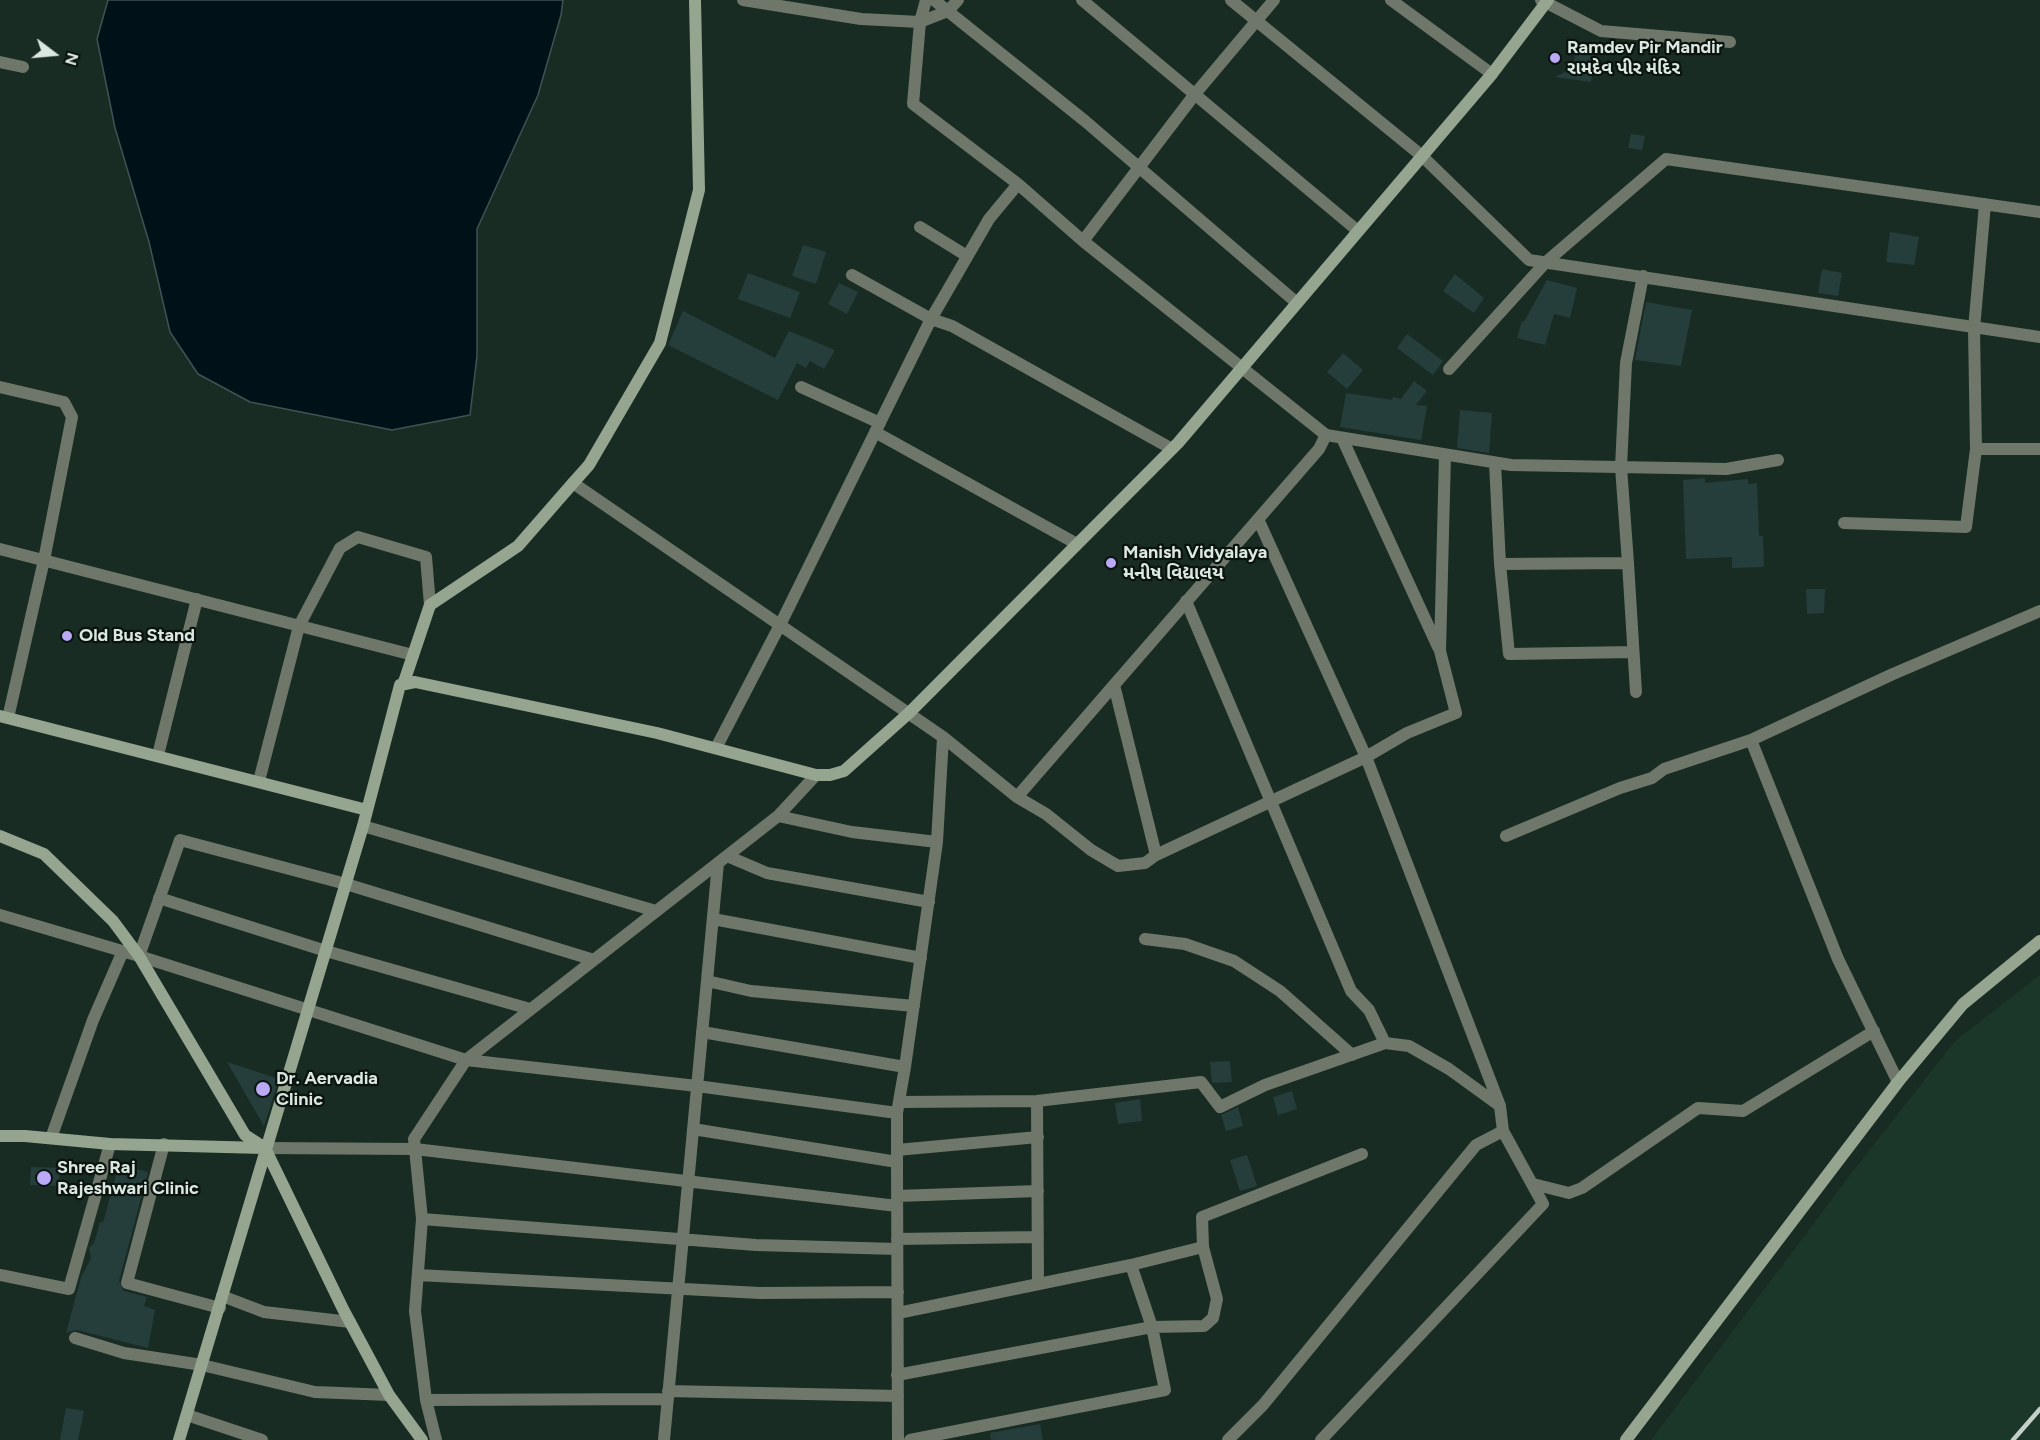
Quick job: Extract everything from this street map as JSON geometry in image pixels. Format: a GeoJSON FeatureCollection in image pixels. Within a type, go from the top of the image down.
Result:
{"type":"FeatureCollection","features":[{"type":"Feature","properties":{"kind":"main road"},"geometry":{"type":"LineString","coordinates":[[179,1440],[363,826],[397,691],[404,682],[430,605],[518,546],[589,465],[660,343],[699,190],[695,0]]}},
{"type":"Feature","properties":{"kind":"main road"},"geometry":{"type":"LineString","coordinates":[[404,682],[415,681],[716,748],[816,774],[831,775],[844,771],[909,713],[1172,449],[1492,74],[1545,1]]}},
{"type":"Feature","properties":{"kind":"main road"},"geometry":{"type":"LineString","coordinates":[[4,717],[367,810]]}},
{"type":"Feature","properties":{"kind":"main road"},"geometry":{"type":"LineString","coordinates":[[0,836],[44,854],[113,921],[139,956],[245,1135],[265,1148],[350,1322],[390,1395],[422,1440]]}},
{"type":"Feature","properties":{"kind":"main road"},"geometry":{"type":"LineString","coordinates":[[1626,1440],[1898,1082],[1963,1004],[2040,941]]}},
{"type":"Feature","properties":{"kind":"main road"},"geometry":{"type":"LineString","coordinates":[[0,1136],[110,1144],[265,1148]]}},
{"type":"Feature","properties":{"kind":"street"},"geometry":{"type":"LineString","coordinates":[[743,0],[861,19],[920,22],[948,11],[958,0]]}},
{"type":"Feature","properties":{"kind":"street"},"geometry":{"type":"LineString","coordinates":[[926,0],[920,22],[913,104],[1018,184],[1083,241],[1243,366],[1326,435],[1511,465],[1726,469],[1778,460]]}},
{"type":"Feature","properties":{"kind":"street"},"geometry":{"type":"LineString","coordinates":[[934,0],[1138,167],[1297,303]]}},
{"type":"Feature","properties":{"kind":"street"},"geometry":{"type":"LineString","coordinates":[[1082,0],[1358,231]]}},
{"type":"Feature","properties":{"kind":"street"},"geometry":{"type":"LineString","coordinates":[[1231,0],[1422,156],[1529,260],[2040,338]]}},
{"type":"Feature","properties":{"kind":"street"},"geometry":{"type":"LineString","coordinates":[[1083,241],[1195,94],[1274,0]]}},
{"type":"Feature","properties":{"kind":"street"},"geometry":{"type":"LineString","coordinates":[[1391,0],[1492,74]]}},
{"type":"Feature","properties":{"kind":"street"},"geometry":{"type":"LineString","coordinates":[[1545,1],[1601,31],[1730,42]]}},
{"type":"Feature","properties":{"kind":"street"},"geometry":{"type":"LineString","coordinates":[[0,63],[22,68]]}},
{"type":"Feature","properties":{"kind":"street"},"geometry":{"type":"LineString","coordinates":[[1449,369],[1546,262],[1666,159],[2040,212]]}},
{"type":"Feature","properties":{"kind":"street"},"geometry":{"type":"LineString","coordinates":[[716,748],[780,625],[931,319],[989,219],[1018,184]]}},
{"type":"Feature","properties":{"kind":"street"},"geometry":{"type":"LineString","coordinates":[[1844,523],[1966,527],[1976,449],[1974,329],[1985,204]]}},
{"type":"Feature","properties":{"kind":"street"},"geometry":{"type":"LineString","coordinates":[[920,227],[967,256]]}},
{"type":"Feature","properties":{"kind":"street"},"geometry":{"type":"LineString","coordinates":[[852,275],[931,319],[952,326],[1172,449]]}},
{"type":"Feature","properties":{"kind":"street"},"geometry":{"type":"LineString","coordinates":[[1635,692],[1621,467],[1626,363],[1643,276]]}},
{"type":"Feature","properties":{"kind":"street"},"geometry":{"type":"LineString","coordinates":[[0,387],[64,402],[72,417],[44,560],[4,717]]}},
{"type":"Feature","properties":{"kind":"street"},"geometry":{"type":"LineString","coordinates":[[801,387],[878,428],[1077,544]]}},
{"type":"Feature","properties":{"kind":"street"},"geometry":{"type":"LineString","coordinates":[[1017,797],[1319,449],[1326,435]]}},
{"type":"Feature","properties":{"kind":"street"},"geometry":{"type":"LineString","coordinates":[[573,483],[909,713],[943,737],[1017,797],[1046,814],[1091,850],[1118,866],[1145,863],[1156,855],[1365,757],[1407,733],[1456,713],[1440,651],[1342,438]]}},
{"type":"Feature","properties":{"kind":"street"},"geometry":{"type":"LineString","coordinates":[[1976,449],[2040,449]]}},
{"type":"Feature","properties":{"kind":"street"},"geometry":{"type":"LineString","coordinates":[[1440,651],[1445,455]]}},
{"type":"Feature","properties":{"kind":"street"},"geometry":{"type":"LineString","coordinates":[[1495,463],[1500,564],[1509,654],[1633,652]]}},
{"type":"Feature","properties":{"kind":"street"},"geometry":{"type":"LineString","coordinates":[[1258,519],[1365,757],[1500,1106],[1503,1131],[1543,1204],[1321,1440]]}},
{"type":"Feature","properties":{"kind":"street"},"geometry":{"type":"LineString","coordinates":[[259,781],[299,626],[340,548],[358,537],[426,557],[430,605]]}},
{"type":"Feature","properties":{"kind":"street"},"geometry":{"type":"LineString","coordinates":[[0,549],[413,656]]}},
{"type":"Feature","properties":{"kind":"street"},"geometry":{"type":"LineString","coordinates":[[1500,564],[1628,563]]}},
{"type":"Feature","properties":{"kind":"street"},"geometry":{"type":"LineString","coordinates":[[158,755],[197,599]]}},
{"type":"Feature","properties":{"kind":"street"},"geometry":{"type":"LineString","coordinates":[[1186,601],[1351,991],[1369,1010],[1385,1044]]}},
{"type":"Feature","properties":{"kind":"street"},"geometry":{"type":"LineString","coordinates":[[1506,836],[1620,788],[1652,778],[1664,769],[1751,740],[1893,674],[2040,611]]}},
{"type":"Feature","properties":{"kind":"street"},"geometry":{"type":"LineString","coordinates":[[1114,684],[1156,855]]}},
{"type":"Feature","properties":{"kind":"street"},"geometry":{"type":"LineString","coordinates":[[898,1440],[898,1108],[938,842],[943,737]]}},
{"type":"Feature","properties":{"kind":"street"},"geometry":{"type":"LineString","coordinates":[[1751,740],[1838,959],[1898,1082]]}},
{"type":"Feature","properties":{"kind":"street"},"geometry":{"type":"LineString","coordinates":[[436,1440],[426,1400],[415,1311],[422,1219],[414,1139],[466,1060],[778,816],[816,774]]}},
{"type":"Feature","properties":{"kind":"street"},"geometry":{"type":"LineString","coordinates":[[778,816],[852,832],[938,842]]}},
{"type":"Feature","properties":{"kind":"street"},"geometry":{"type":"LineString","coordinates":[[363,826],[656,911]]}},
{"type":"Feature","properties":{"kind":"street"},"geometry":{"type":"LineString","coordinates":[[139,956],[180,840],[346,884],[594,960]]}},
{"type":"Feature","properties":{"kind":"street"},"geometry":{"type":"LineString","coordinates":[[722,860],[767,873],[929,902]]}},
{"type":"Feature","properties":{"kind":"street"},"geometry":{"type":"LineString","coordinates":[[664,1440],[713,919],[722,860]]}},
{"type":"Feature","properties":{"kind":"street"},"geometry":{"type":"LineString","coordinates":[[159,898],[326,951],[530,1009]]}},
{"type":"Feature","properties":{"kind":"street"},"geometry":{"type":"LineString","coordinates":[[0,915],[123,951],[466,1060],[898,1108],[1037,1101],[1201,1082],[1220,1107],[1265,1085],[1385,1044],[1409,1046],[1449,1069],[1500,1106]]}},
{"type":"Feature","properties":{"kind":"street"},"geometry":{"type":"LineString","coordinates":[[713,919],[921,957]]}},
{"type":"Feature","properties":{"kind":"street"},"geometry":{"type":"LineString","coordinates":[[1145,939],[1185,944],[1234,961],[1280,991],[1352,1055]]}},
{"type":"Feature","properties":{"kind":"street"},"geometry":{"type":"LineString","coordinates":[[51,1138],[78,1058],[123,951]]}},
{"type":"Feature","properties":{"kind":"street"},"geometry":{"type":"LineString","coordinates":[[707,981],[751,991],[914,1006]]}},
{"type":"Feature","properties":{"kind":"street"},"geometry":{"type":"LineString","coordinates":[[1533,1184],[1569,1193],[1582,1188],[1698,1108],[1743,1111],[1874,1031]]}},
{"type":"Feature","properties":{"kind":"street"},"geometry":{"type":"LineString","coordinates":[[702,1032],[905,1067]]}},
{"type":"Feature","properties":{"kind":"street"},"geometry":{"type":"LineString","coordinates":[[1037,1101],[1038,1284]]}},
{"type":"Feature","properties":{"kind":"street"},"geometry":{"type":"LineString","coordinates":[[693,1129],[897,1156],[1038,1137]]}},
{"type":"Feature","properties":{"kind":"street"},"geometry":{"type":"LineString","coordinates":[[1228,1440],[1263,1405],[1476,1145],[1503,1131]]}},
{"type":"Feature","properties":{"kind":"street"},"geometry":{"type":"LineString","coordinates":[[0,1275],[69,1289],[110,1144]]}},
{"type":"Feature","properties":{"kind":"street"},"geometry":{"type":"LineString","coordinates":[[164,1144],[127,1283],[264,1312],[350,1322]]}},
{"type":"Feature","properties":{"kind":"street"},"geometry":{"type":"LineString","coordinates":[[265,1148],[415,1149],[688,1182],[897,1201],[1038,1191]]}},
{"type":"Feature","properties":{"kind":"street"},"geometry":{"type":"LineString","coordinates":[[897,1376],[1152,1327],[1204,1326],[1213,1318],[1217,1299],[1203,1247],[1202,1217],[1362,1154]]}},
{"type":"Feature","properties":{"kind":"street"},"geometry":{"type":"LineString","coordinates":[[422,1219],[682,1239],[897,1244],[1038,1236]]}},
{"type":"Feature","properties":{"kind":"street"},"geometry":{"type":"LineString","coordinates":[[898,1313],[1131,1265],[1203,1247]]}},
{"type":"Feature","properties":{"kind":"street"},"geometry":{"type":"LineString","coordinates":[[910,1440],[1165,1390],[1152,1327],[1131,1265]]}},
{"type":"Feature","properties":{"kind":"street"},"geometry":{"type":"LineString","coordinates":[[418,1275],[760,1293],[898,1292]]}},
{"type":"Feature","properties":{"kind":"street"},"geometry":{"type":"LineString","coordinates":[[75,1338],[124,1353],[202,1365],[315,1392],[390,1395]]}},
{"type":"Feature","properties":{"kind":"street"},"geometry":{"type":"LineString","coordinates":[[426,1400],[668,1395],[898,1396]]}},
{"type":"Feature","properties":{"kind":"street"},"geometry":{"type":"LineString","coordinates":[[187,1415],[261,1440]]}},
{"type":"Feature","properties":{"kind":"shaded area"},"geometry":{"type":"Polygon","coordinates":[[[108,0],[563,0],[561,15],[538,95],[477,229],[477,356],[470,415],[392,430],[250,402],[198,374],[170,332],[149,242],[115,128],[97,39],[108,0]]]}},
{"type":"Feature","properties":{"kind":"shaded area"},"geometry":{"type":"Polygon","coordinates":[[[2040,975],[2040,1440],[1651,1440],[1850,1175],[1955,1041],[2040,975]]]}},
{"type":"Feature","properties":{"kind":"building"},"geometry":{"type":"Polygon","coordinates":[[[1596,45],[1591,82],[1555,77],[1573,68],[1576,49],[1584,50],[1596,45]]]}},
{"type":"Feature","properties":{"kind":"building"},"geometry":{"type":"Polygon","coordinates":[[[1631,134],[1645,136],[1642,150],[1628,148],[1631,134]]]}},
{"type":"Feature","properties":{"kind":"building"},"geometry":{"type":"Polygon","coordinates":[[[1890,232],[1919,237],[1914,265],[1886,262],[1890,232]]]}},
{"type":"Feature","properties":{"kind":"building"},"geometry":{"type":"Polygon","coordinates":[[[803,245],[826,252],[816,284],[792,276],[803,245]]]}},
{"type":"Feature","properties":{"kind":"building"},"geometry":{"type":"Polygon","coordinates":[[[1822,269],[1842,273],[1838,296],[1818,293],[1822,269]]]}},
{"type":"Feature","properties":{"kind":"building"},"geometry":{"type":"Polygon","coordinates":[[[748,273],[800,292],[790,318],[738,299],[748,273]]]}},
{"type":"Feature","properties":{"kind":"building"},"geometry":{"type":"Polygon","coordinates":[[[1455,274],[1484,298],[1474,313],[1443,291],[1455,274]]]}},
{"type":"Feature","properties":{"kind":"building"},"geometry":{"type":"Polygon","coordinates":[[[1547,280],[1577,288],[1570,318],[1554,314],[1545,345],[1517,338],[1522,321],[1524,322],[1547,280]]]}},
{"type":"Feature","properties":{"kind":"building"},"geometry":{"type":"Polygon","coordinates":[[[839,283],[858,292],[847,314],[828,304],[839,283]]]}},
{"type":"Feature","properties":{"kind":"building"},"geometry":{"type":"Polygon","coordinates":[[[1646,302],[1692,310],[1681,366],[1635,360],[1646,302]]]}},
{"type":"Feature","properties":{"kind":"building"},"geometry":{"type":"Polygon","coordinates":[[[683,311],[775,358],[789,331],[835,350],[824,369],[810,361],[806,368],[797,363],[778,400],[668,345],[683,311]]]}},
{"type":"Feature","properties":{"kind":"building"},"geometry":{"type":"Polygon","coordinates":[[[1407,334],[1443,361],[1433,375],[1397,348],[1407,334]]]}},
{"type":"Feature","properties":{"kind":"building"},"geometry":{"type":"Polygon","coordinates":[[[1343,353],[1363,370],[1347,389],[1327,372],[1343,353]]]}},
{"type":"Feature","properties":{"kind":"building"},"geometry":{"type":"Polygon","coordinates":[[[1414,381],[1427,391],[1416,405],[1427,406],[1421,440],[1340,427],[1346,393],[1392,400],[1393,397],[1401,399],[1414,381]]]}},
{"type":"Feature","properties":{"kind":"building"},"geometry":{"type":"Polygon","coordinates":[[[1460,410],[1492,413],[1489,453],[1457,448],[1460,410]]]}},
{"type":"Feature","properties":{"kind":"building"},"geometry":{"type":"Polygon","coordinates":[[[1705,478],[1705,483],[1748,479],[1748,484],[1757,483],[1759,536],[1763,536],[1764,567],[1732,568],[1732,557],[1686,559],[1683,480],[1705,478]]]}},
{"type":"Feature","properties":{"kind":"building"},"geometry":{"type":"Polygon","coordinates":[[[1806,589],[1825,589],[1824,613],[1807,614],[1806,589]]]}},
{"type":"Feature","properties":{"kind":"building"},"geometry":{"type":"Polygon","coordinates":[[[1230,1061],[1232,1082],[1212,1083],[1210,1062],[1230,1061]]]}},
{"type":"Feature","properties":{"kind":"building"},"geometry":{"type":"Polygon","coordinates":[[[227,1062],[279,1079],[264,1126],[227,1062]]]}},
{"type":"Feature","properties":{"kind":"building"},"geometry":{"type":"Polygon","coordinates":[[[1292,1091],[1297,1109],[1278,1115],[1273,1097],[1292,1091]]]}},
{"type":"Feature","properties":{"kind":"building"},"geometry":{"type":"Polygon","coordinates":[[[1140,1099],[1142,1121],[1118,1124],[1115,1103],[1140,1099]]]}},
{"type":"Feature","properties":{"kind":"building"},"geometry":{"type":"Polygon","coordinates":[[[1238,1107],[1243,1126],[1226,1131],[1221,1115],[1238,1107]]]}},
{"type":"Feature","properties":{"kind":"building"},"geometry":{"type":"Polygon","coordinates":[[[1247,1155],[1257,1186],[1240,1191],[1230,1160],[1247,1155]]]}},
{"type":"Feature","properties":{"kind":"building"},"geometry":{"type":"Polygon","coordinates":[[[119,1164],[148,1172],[119,1281],[124,1291],[147,1297],[144,1306],[155,1310],[148,1348],[77,1330],[66,1333],[81,1278],[91,1258],[89,1248],[94,1243],[100,1222],[103,1223],[119,1164]]]}},
{"type":"Feature","properties":{"kind":"building"},"geometry":{"type":"Polygon","coordinates":[[[31,1167],[60,1168],[59,1186],[30,1185],[31,1167]]]}},
{"type":"Feature","properties":{"kind":"building"},"geometry":{"type":"Polygon","coordinates":[[[66,1408],[84,1411],[78,1440],[60,1440],[66,1408]]]}},
{"type":"Feature","properties":{"kind":"building"},"geometry":{"type":"Polygon","coordinates":[[[1040,1424],[1043,1440],[991,1440],[990,1433],[1040,1424]]]}},
{"type":"Feature","properties":{"kind":"railway"},"geometry":{"type":"LineString","coordinates":[[2013,1440],[2040,1409]]}},
{"type":"Feature","properties":{"kind":"place","name":"Ramdev Pir Mandir રામદેવ પીર મંદિર"},"geometry":{"type":"Point","coordinates":[1555,58]}},
{"type":"Feature","properties":{"kind":"place","name":"Manish Vidyalaya મનીષ વિદ્યાલય"},"geometry":{"type":"Point","coordinates":[1111,563]}},
{"type":"Feature","properties":{"kind":"place","name":"Old Bus Stand"},"geometry":{"type":"Point","coordinates":[67,636]}},
{"type":"Feature","properties":{"kind":"place","name":"Dr. Aervadia Clinic"},"geometry":{"type":"Point","coordinates":[263,1089]}},
{"type":"Feature","properties":{"kind":"place","name":"Shree Raj Rajeshwari Clinic"},"geometry":{"type":"Point","coordinates":[44,1178]}}]}
